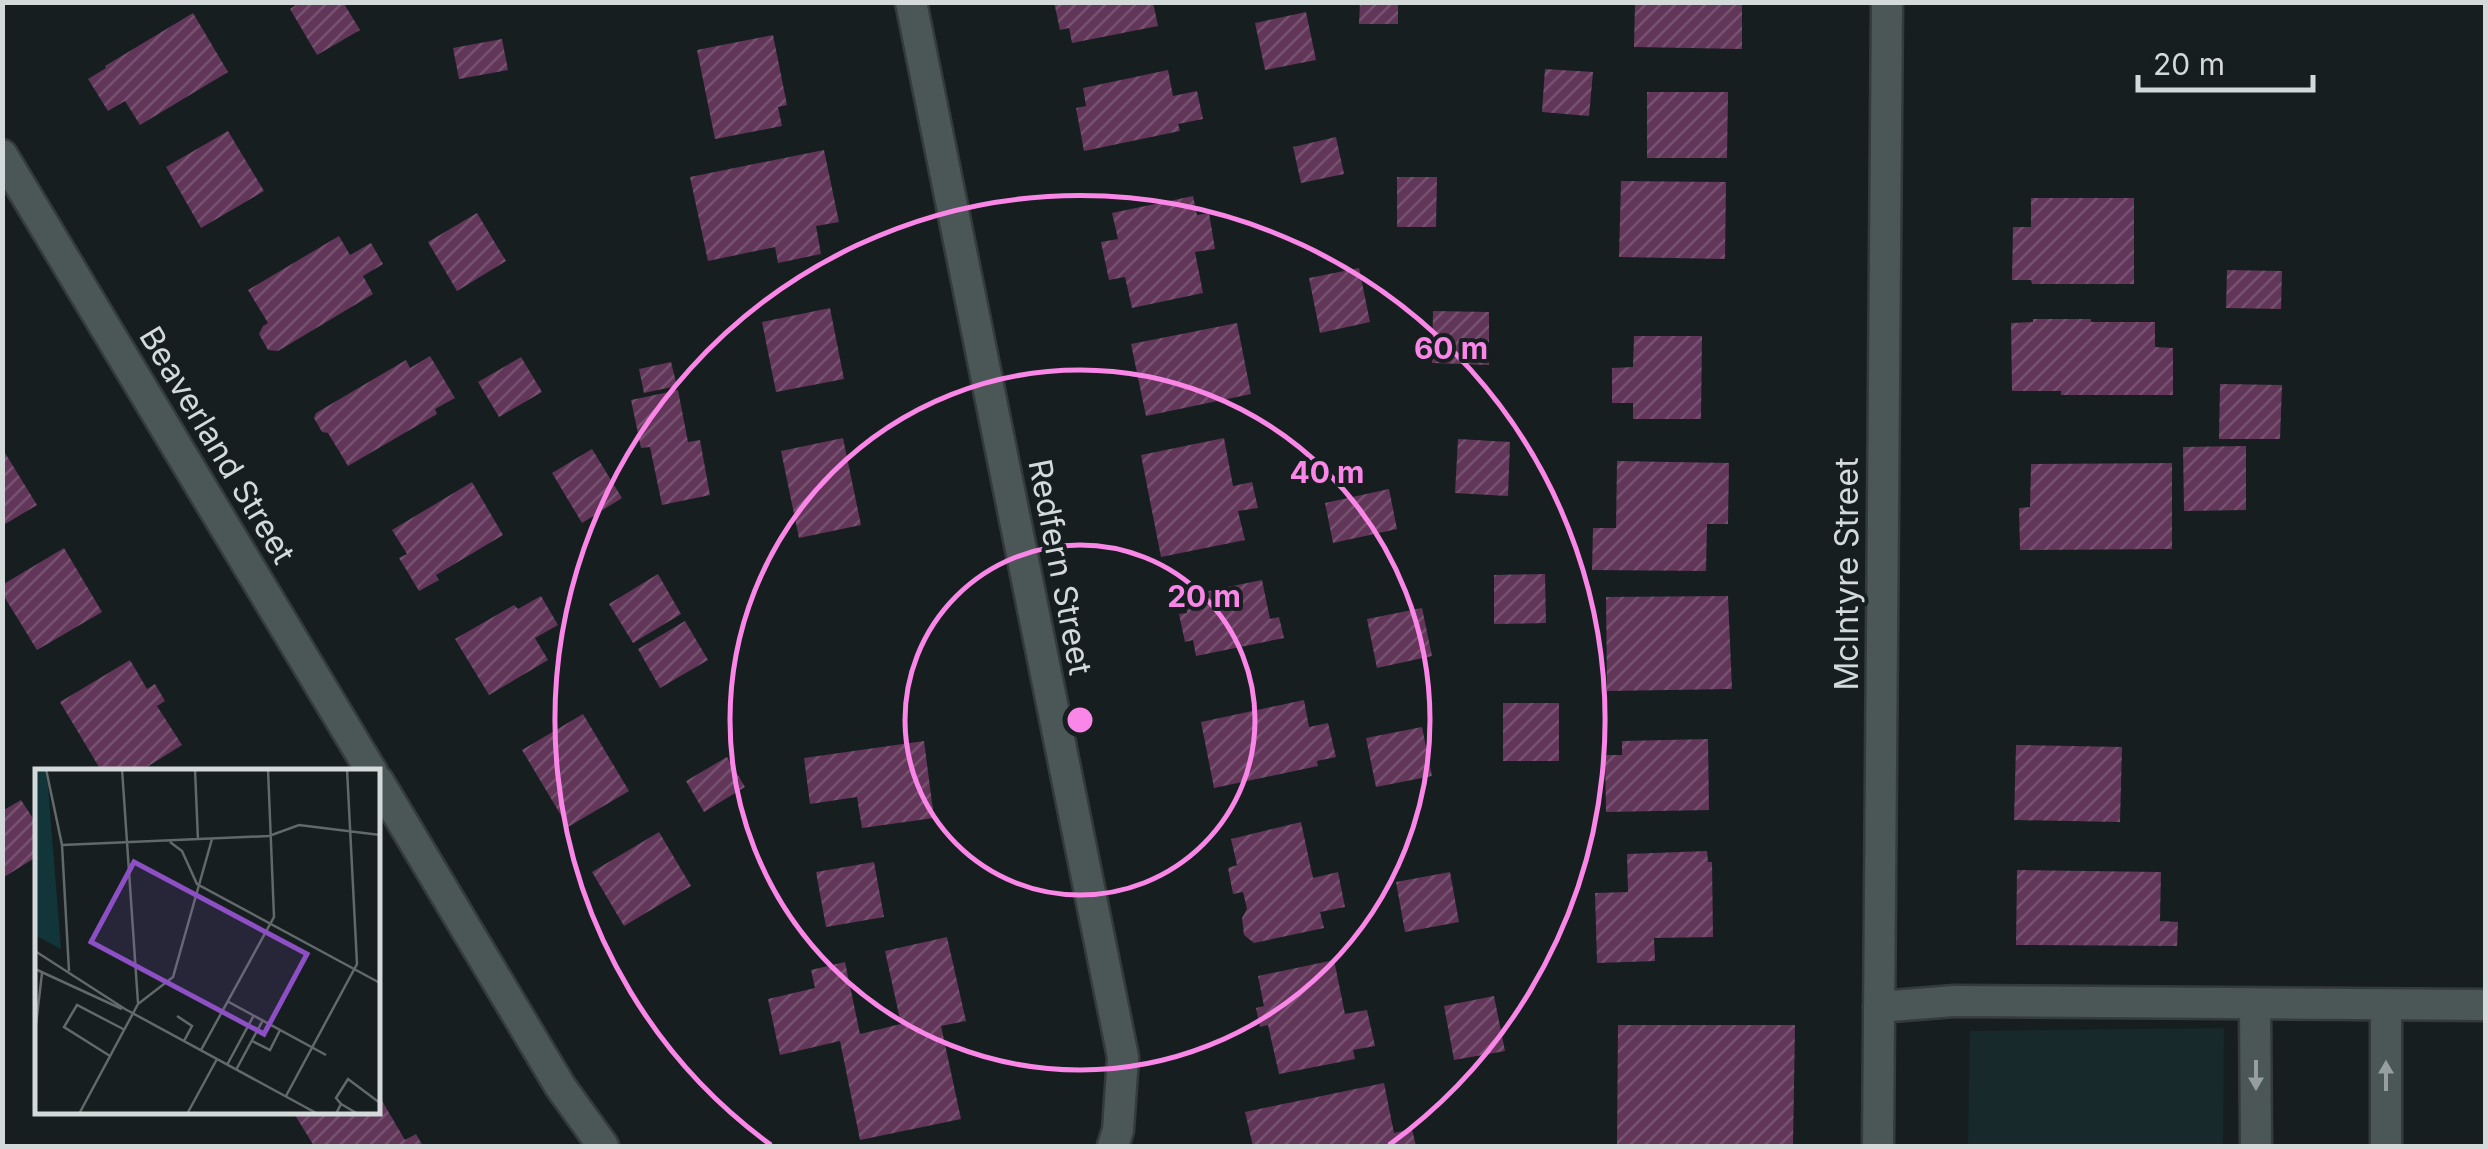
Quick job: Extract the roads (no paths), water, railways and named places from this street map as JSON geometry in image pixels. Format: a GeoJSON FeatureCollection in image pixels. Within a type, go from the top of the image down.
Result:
{"type":"FeatureCollection","features":[{"type":"Feature","properties":{"kind":"street","name":"Redfern Street"},"geometry":{"type":"LineString","coordinates":[[911,2],[1123,1057],[1118,1130],[1113,1146]]}},
{"type":"Feature","properties":{"kind":"street","name":"McIntyre Street"},"geometry":{"type":"LineString","coordinates":[[1878,1146],[1886,2]]}},
{"type":"Feature","properties":{"kind":"street","name":"Beaverland Street"},"geometry":{"type":"LineString","coordinates":[[2,155],[370,769]]}},
{"type":"Feature","properties":{"kind":"street"},"geometry":{"type":"LineString","coordinates":[[380,784],[560,1086],[603,1146]]}},
{"type":"Feature","properties":{"kind":"street"},"geometry":{"type":"LineString","coordinates":[[1879,1007],[1954,1001],[2486,1006]]}},
{"type":"Feature","properties":{"kind":"street"},"geometry":{"type":"LineString","coordinates":[[2255,1004],[2256,1146]]}},
{"type":"Feature","properties":{"kind":"street"},"geometry":{"type":"LineString","coordinates":[[2386,1005],[2386,1146]]}}]}
